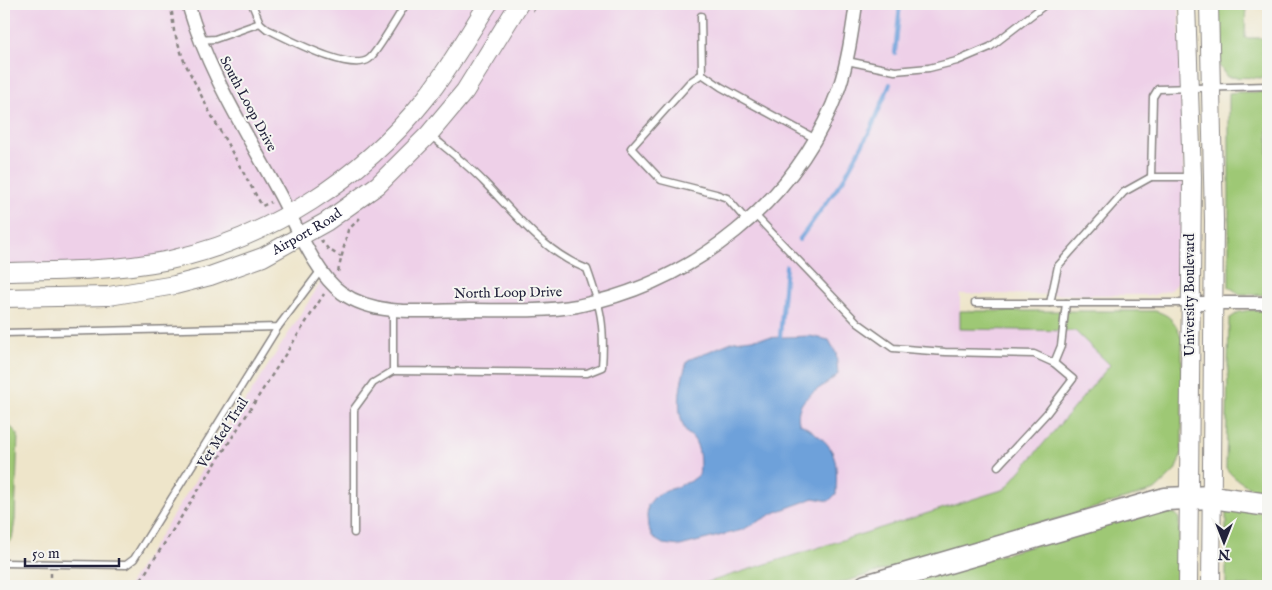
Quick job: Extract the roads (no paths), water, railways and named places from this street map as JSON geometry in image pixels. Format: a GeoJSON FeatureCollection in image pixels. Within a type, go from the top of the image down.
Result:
{"type":"FeatureCollection","features":[{"type":"Feature","properties":{"kind":"highway"},"geometry":{"type":"LineString","coordinates":[[866,586],[1142,505],[1190,496],[1212,497],[1268,505]]}},
{"type":"Feature","properties":{"kind":"main road","name":"Airport Road"},"geometry":{"type":"LineString","coordinates":[[4,272],[75,271],[170,260],[229,242],[290,215],[340,181],[394,134],[426,98],[488,4]]}},
{"type":"Feature","properties":{"kind":"main road","name":"Airport Road"},"geometry":{"type":"LineString","coordinates":[[4,298],[108,296],[175,285],[210,276],[263,257],[301,237],[378,186],[429,134],[465,91],[519,4]]}},
{"type":"Feature","properties":{"kind":"main road","name":"University Boulevard"},"geometry":{"type":"LineString","coordinates":[[1186,4],[1192,177],[1188,586]]}},
{"type":"Feature","properties":{"kind":"main road","name":"University Boulevard"},"geometry":{"type":"LineString","coordinates":[[1209,4],[1213,86],[1214,303],[1211,586]]}},
{"type":"Feature","properties":{"kind":"street","name":"South Loop Drive"},"geometry":{"type":"LineString","coordinates":[[188,4],[198,40],[214,75],[301,237]]}},
{"type":"Feature","properties":{"kind":"street","name":"North Loop Drive"},"geometry":{"type":"LineString","coordinates":[[301,237],[330,284],[351,300],[393,310],[560,308],[598,300],[653,282],[682,268],[711,250],[751,217],[784,184],[814,138],[838,89],[847,61],[856,4]]}},
{"type":"Feature","properties":{"kind":"street"},"geometry":{"type":"LineString","coordinates":[[1190,303],[1268,303]]}},
{"type":"Feature","properties":{"kind":"lane"},"geometry":{"type":"LineString","coordinates":[[252,4],[260,23],[267,29],[343,62],[357,63],[369,59],[406,4]]}},
{"type":"Feature","properties":{"kind":"lane"},"geometry":{"type":"LineString","coordinates":[[847,61],[895,70],[929,68],[957,61],[990,47],[1046,4]]}},
{"type":"Feature","properties":{"kind":"lane"},"geometry":{"type":"LineString","coordinates":[[701,16],[702,74]]}},
{"type":"Feature","properties":{"kind":"lane"},"geometry":{"type":"LineString","coordinates":[[198,40],[216,39],[260,23]]}},
{"type":"Feature","properties":{"kind":"lane"},"geometry":{"type":"LineString","coordinates":[[702,74],[721,87],[814,138]]}},
{"type":"Feature","properties":{"kind":"lane"},"geometry":{"type":"LineString","coordinates":[[702,74],[690,82],[631,148],[662,180],[727,198],[751,217],[858,323],[893,348],[945,352],[1034,354],[1054,363],[1073,379],[1047,413],[998,466]]}},
{"type":"Feature","properties":{"kind":"lane"},"geometry":{"type":"LineString","coordinates":[[1151,177],[1153,97],[1158,90],[1213,86],[1268,86]]}},
{"type":"Feature","properties":{"kind":"lane"},"geometry":{"type":"LineString","coordinates":[[354,533],[354,409],[373,383],[393,371],[587,373],[602,367],[605,333],[598,300],[587,269],[570,262],[546,245],[483,181],[429,134]]}},
{"type":"Feature","properties":{"kind":"lane"},"geometry":{"type":"LineString","coordinates":[[1050,303],[1058,266],[1124,192],[1151,177],[1192,177]]}},
{"type":"Feature","properties":{"kind":"lane"},"geometry":{"type":"LineString","coordinates":[[4,564],[126,565],[134,559],[278,327],[321,270]]}},
{"type":"Feature","properties":{"kind":"lane"},"geometry":{"type":"LineString","coordinates":[[975,303],[1190,303]]}},
{"type":"Feature","properties":{"kind":"lane"},"geometry":{"type":"LineString","coordinates":[[1054,363],[1061,346],[1066,303]]}},
{"type":"Feature","properties":{"kind":"lane"},"geometry":{"type":"LineString","coordinates":[[393,310],[393,371]]}},
{"type":"Feature","properties":{"kind":"lane"},"geometry":{"type":"LineString","coordinates":[[4,333],[278,327]]}},
{"type":"Feature","properties":{"kind":"water"},"geometry":{"type":"Polygon","coordinates":[[[810,336],[829,340],[836,353],[838,374],[811,394],[800,406],[798,414],[799,423],[820,437],[832,451],[836,469],[836,494],[829,501],[814,498],[776,512],[742,530],[680,546],[663,544],[653,538],[648,527],[648,505],[656,495],[691,481],[699,475],[699,451],[695,441],[687,433],[683,425],[679,407],[681,387],[688,360],[734,341],[810,336]]]}},
{"type":"Feature","properties":{"kind":"waterway"},"geometry":{"type":"LineString","coordinates":[[895,53],[900,4]]}},
{"type":"Feature","properties":{"kind":"waterway"},"geometry":{"type":"LineString","coordinates":[[799,240],[843,180],[871,129],[890,84]]}},
{"type":"Feature","properties":{"kind":"waterway"},"geometry":{"type":"LineString","coordinates":[[780,337],[786,266]]}}]}
